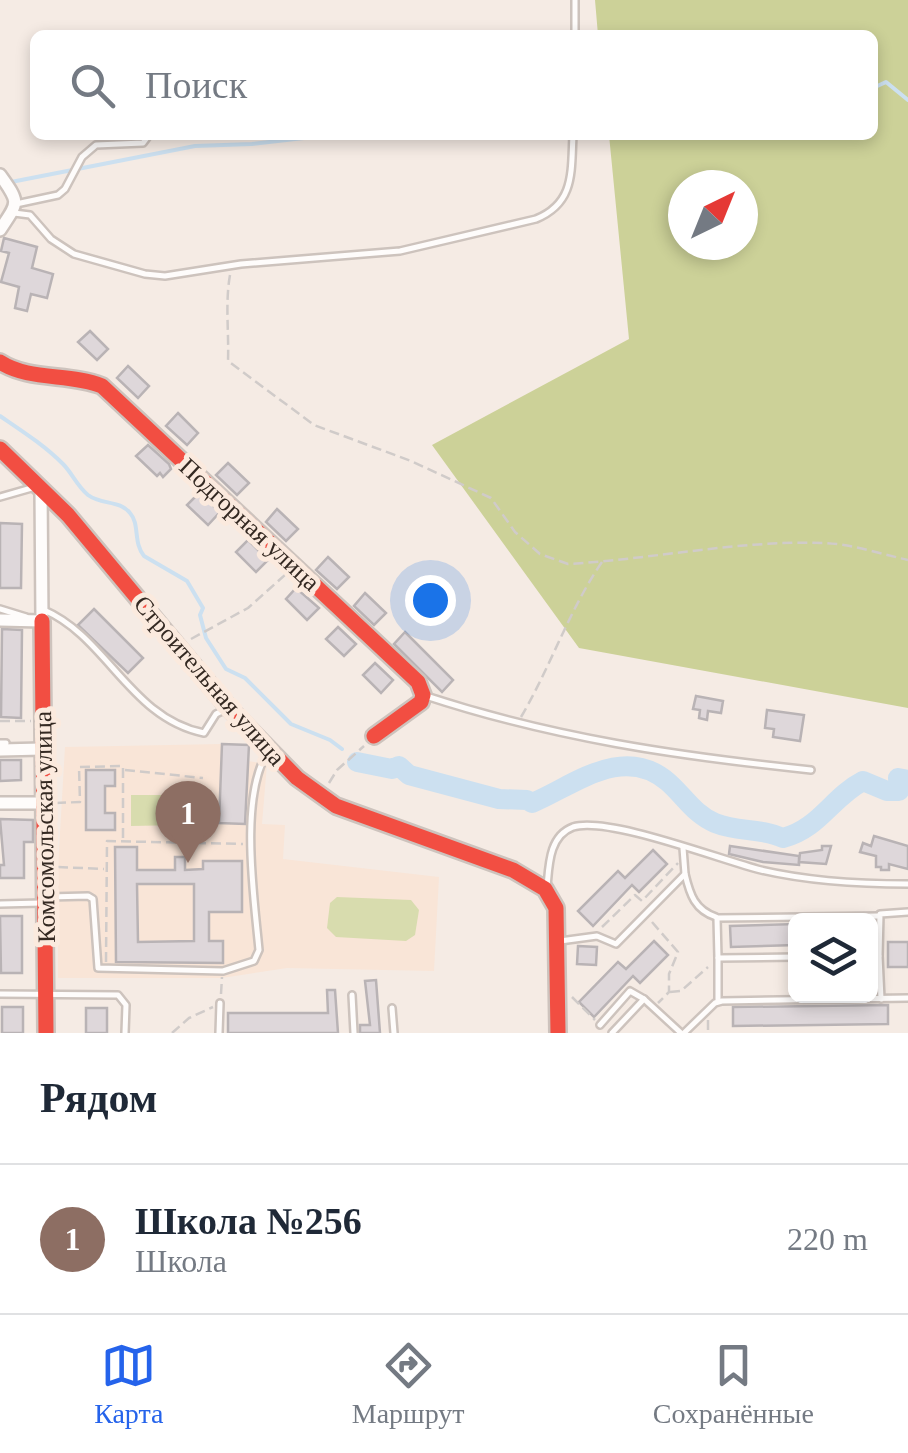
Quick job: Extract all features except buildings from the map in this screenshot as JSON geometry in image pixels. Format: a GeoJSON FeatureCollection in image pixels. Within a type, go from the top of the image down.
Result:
{"type":"FeatureCollection","features":[{"type":"Feature","properties":{"kind":"street"},"geometry":{"type":"LineString","coordinates":[[0,176],[15,195],[15,209],[0,230]]}},
{"type":"Feature","properties":{"kind":"street","name":"Подгорная улица"},"geometry":{"type":"LineString","coordinates":[[0,362],[18,373],[62,374],[102,386],[418,682],[423,695]]}},
{"type":"Feature","properties":{"kind":"street","name":"Строительная улица"},"geometry":{"type":"LineString","coordinates":[[0,449],[41,486],[122,577],[229,708],[320,797],[376,823],[513,870],[547,890]]}},
{"type":"Feature","properties":{"kind":"street"},"geometry":{"type":"LineString","coordinates":[[0,620],[42,615],[41,486]]}},
{"type":"Feature","properties":{"kind":"street","name":"Комсомольская улица"},"geometry":{"type":"LineString","coordinates":[[42,615],[46,1033]]}},
{"type":"Feature","properties":{"kind":"street"},"geometry":{"type":"LineString","coordinates":[[374,736],[421,702],[423,695]]}},
{"type":"Feature","properties":{"kind":"street"},"geometry":{"type":"LineString","coordinates":[[2,746],[42,750]]}},
{"type":"Feature","properties":{"kind":"street"},"geometry":{"type":"LineString","coordinates":[[0,803],[44,802]]}},
{"type":"Feature","properties":{"kind":"street"},"geometry":{"type":"LineString","coordinates":[[547,890],[556,908],[558,1033]]}},
{"type":"Feature","properties":{"kind":"lane"},"geometry":{"type":"LineString","coordinates":[[575,0],[575,30]]}},
{"type":"Feature","properties":{"kind":"lane"},"geometry":{"type":"LineString","coordinates":[[15,209],[65,190],[82,157],[96,145],[143,144],[146,140]]}},
{"type":"Feature","properties":{"kind":"lane"},"geometry":{"type":"LineString","coordinates":[[15,209],[30,215],[51,239],[74,254],[145,274],[174,276],[232,266],[400,250],[536,219],[553,211],[564,198],[569,183],[573,140]]}},
{"type":"Feature","properties":{"kind":"lane"},"geometry":{"type":"LineString","coordinates":[[0,497],[41,486]]}},
{"type":"Feature","properties":{"kind":"lane"},"geometry":{"type":"LineString","coordinates":[[0,609],[64,620],[143,700],[174,723],[204,732],[216,714],[229,708]]}},
{"type":"Feature","properties":{"kind":"lane"},"geometry":{"type":"LineString","coordinates":[[423,695],[518,723],[676,756],[811,770]]}},
{"type":"Feature","properties":{"kind":"lane"},"geometry":{"type":"LineString","coordinates":[[0,904],[88,896],[94,899],[96,966],[223,971],[252,963],[259,952],[249,844],[260,764],[269,750]]}},
{"type":"Feature","properties":{"kind":"lane"},"geometry":{"type":"LineString","coordinates":[[547,890],[552,849],[558,837],[570,828],[585,825],[628,832],[683,852],[777,873],[908,884]]}},
{"type":"Feature","properties":{"kind":"lane"},"geometry":{"type":"LineString","coordinates":[[683,852],[694,901],[706,914],[717,918],[879,916],[883,912],[908,912]]}},
{"type":"Feature","properties":{"kind":"lane"},"geometry":{"type":"LineString","coordinates":[[557,942],[597,936],[616,944],[685,874]]}},
{"type":"Feature","properties":{"kind":"lane"},"geometry":{"type":"LineString","coordinates":[[879,916],[881,998]]}},
{"type":"Feature","properties":{"kind":"lane"},"geometry":{"type":"LineString","coordinates":[[717,918],[718,1002]]}},
{"type":"Feature","properties":{"kind":"lane"},"geometry":{"type":"LineString","coordinates":[[718,958],[788,957]]}},
{"type":"Feature","properties":{"kind":"lane"},"geometry":{"type":"LineString","coordinates":[[600,1024],[634,990],[682,1033],[718,1002],[908,998]]}},
{"type":"Feature","properties":{"kind":"lane"},"geometry":{"type":"LineString","coordinates":[[0,994],[118,995],[126,1006],[125,1033]]}},
{"type":"Feature","properties":{"kind":"lane"},"geometry":{"type":"LineString","coordinates":[[352,995],[354,1033]]}},
{"type":"Feature","properties":{"kind":"lane"},"geometry":{"type":"LineString","coordinates":[[612,1033],[644,999]]}},
{"type":"Feature","properties":{"kind":"lane"},"geometry":{"type":"LineString","coordinates":[[219,1033],[220,1003]]}},
{"type":"Feature","properties":{"kind":"lane"},"geometry":{"type":"LineString","coordinates":[[392,1008],[394,1033]]}},
{"type":"Feature","properties":{"kind":"path"},"geometry":{"type":"LineString","coordinates":[[232,266],[225,299],[229,313],[228,362],[314,426],[410,460],[490,498],[515,532],[540,554],[568,564],[750,543],[828,543],[908,560]]}},
{"type":"Feature","properties":{"kind":"path"},"geometry":{"type":"LineString","coordinates":[[518,723],[541,684],[579,596],[602,562]]}},
{"type":"Feature","properties":{"kind":"path"},"geometry":{"type":"LineString","coordinates":[[196,635],[239,614],[294,566]]}},
{"type":"Feature","properties":{"kind":"path"},"geometry":{"type":"LineString","coordinates":[[0,721],[42,722]]}},
{"type":"Feature","properties":{"kind":"path"},"geometry":{"type":"LineString","coordinates":[[320,797],[360,749]]}},
{"type":"Feature","properties":{"kind":"path"},"geometry":{"type":"LineString","coordinates":[[44,802],[80,802],[80,767],[122,766],[203,778]]}},
{"type":"Feature","properties":{"kind":"path"},"geometry":{"type":"LineString","coordinates":[[123,769],[124,840]]}},
{"type":"Feature","properties":{"kind":"path"},"geometry":{"type":"LineString","coordinates":[[106,968],[107,841],[249,844]]}},
{"type":"Feature","properties":{"kind":"path"},"geometry":{"type":"LineString","coordinates":[[602,928],[635,895],[642,901],[683,852]]}},
{"type":"Feature","properties":{"kind":"path"},"geometry":{"type":"LineString","coordinates":[[45,868],[106,869]]}},
{"type":"Feature","properties":{"kind":"path"},"geometry":{"type":"LineString","coordinates":[[644,915],[678,952],[669,974],[669,992]]}},
{"type":"Feature","properties":{"kind":"path"},"geometry":{"type":"LineString","coordinates":[[654,1008],[669,992],[681,991],[718,958]]}},
{"type":"Feature","properties":{"kind":"path"},"geometry":{"type":"LineString","coordinates":[[172,1033],[189,1018],[220,1003],[223,971]]}},
{"type":"Feature","properties":{"kind":"path"},"geometry":{"type":"LineString","coordinates":[[558,983],[600,1024]]}},
{"type":"Feature","properties":{"kind":"shaded area"},"geometry":{"type":"Polygon","coordinates":[[[249,745],[248,761],[267,764],[262,824],[285,825],[283,859],[439,877],[434,971],[287,968],[222,978],[58,978],[58,867],[65,747],[249,745]]]}},
{"type":"Feature","properties":{"kind":"green space"},"geometry":{"type":"Polygon","coordinates":[[[595,0],[908,0],[908,708],[579,648],[432,445],[629,339],[609,140],[878,140],[878,30],[598,30],[595,0]]]}},
{"type":"Feature","properties":{"kind":"green space"},"geometry":{"type":"Polygon","coordinates":[[[131,795],[181,795],[182,825],[131,826],[131,795]]]}},
{"type":"Feature","properties":{"kind":"green space"},"geometry":{"type":"Polygon","coordinates":[[[337,897],[411,900],[419,910],[415,935],[406,941],[336,937],[327,928],[330,903],[337,897]]]}},
{"type":"Feature","properties":{"kind":"waterway"},"geometry":{"type":"LineString","coordinates":[[878,86],[886,82],[908,100]]}},
{"type":"Feature","properties":{"kind":"waterway"},"geometry":{"type":"LineString","coordinates":[[0,187],[195,146],[287,140]]}},
{"type":"Feature","properties":{"kind":"waterway"},"geometry":{"type":"LineString","coordinates":[[0,416],[56,457],[88,495],[130,513],[144,556],[187,581],[203,608],[200,615],[206,638],[226,669],[245,678],[291,724],[342,749]]}},
{"type":"Feature","properties":{"kind":"waterway"},"geometry":{"type":"LineString","coordinates":[[357,762],[392,769],[399,766],[409,775],[499,799],[532,803],[598,772],[634,766],[668,782],[695,810],[715,823],[783,838],[806,828],[863,781],[887,791],[899,791],[898,778],[908,780]]}},
{"type":"Feature","properties":{"kind":"traffic: jam"},"geometry":{"type":"LineString","coordinates":[[0,362],[24,372],[102,386],[418,682],[423,695],[421,702],[374,736]]}},
{"type":"Feature","properties":{"kind":"traffic: jam"},"geometry":{"type":"LineString","coordinates":[[0,449],[68,515],[229,708],[297,778],[336,806],[513,870],[545,889],[556,908],[558,1033]]}},
{"type":"Feature","properties":{"kind":"traffic: jam"},"geometry":{"type":"LineString","coordinates":[[42,621],[46,1033]]}},
{"type":"Feature","properties":{"kind":"place","name":"Школа №256"},"geometry":{"type":"Point","coordinates":[188,863]}}]}
